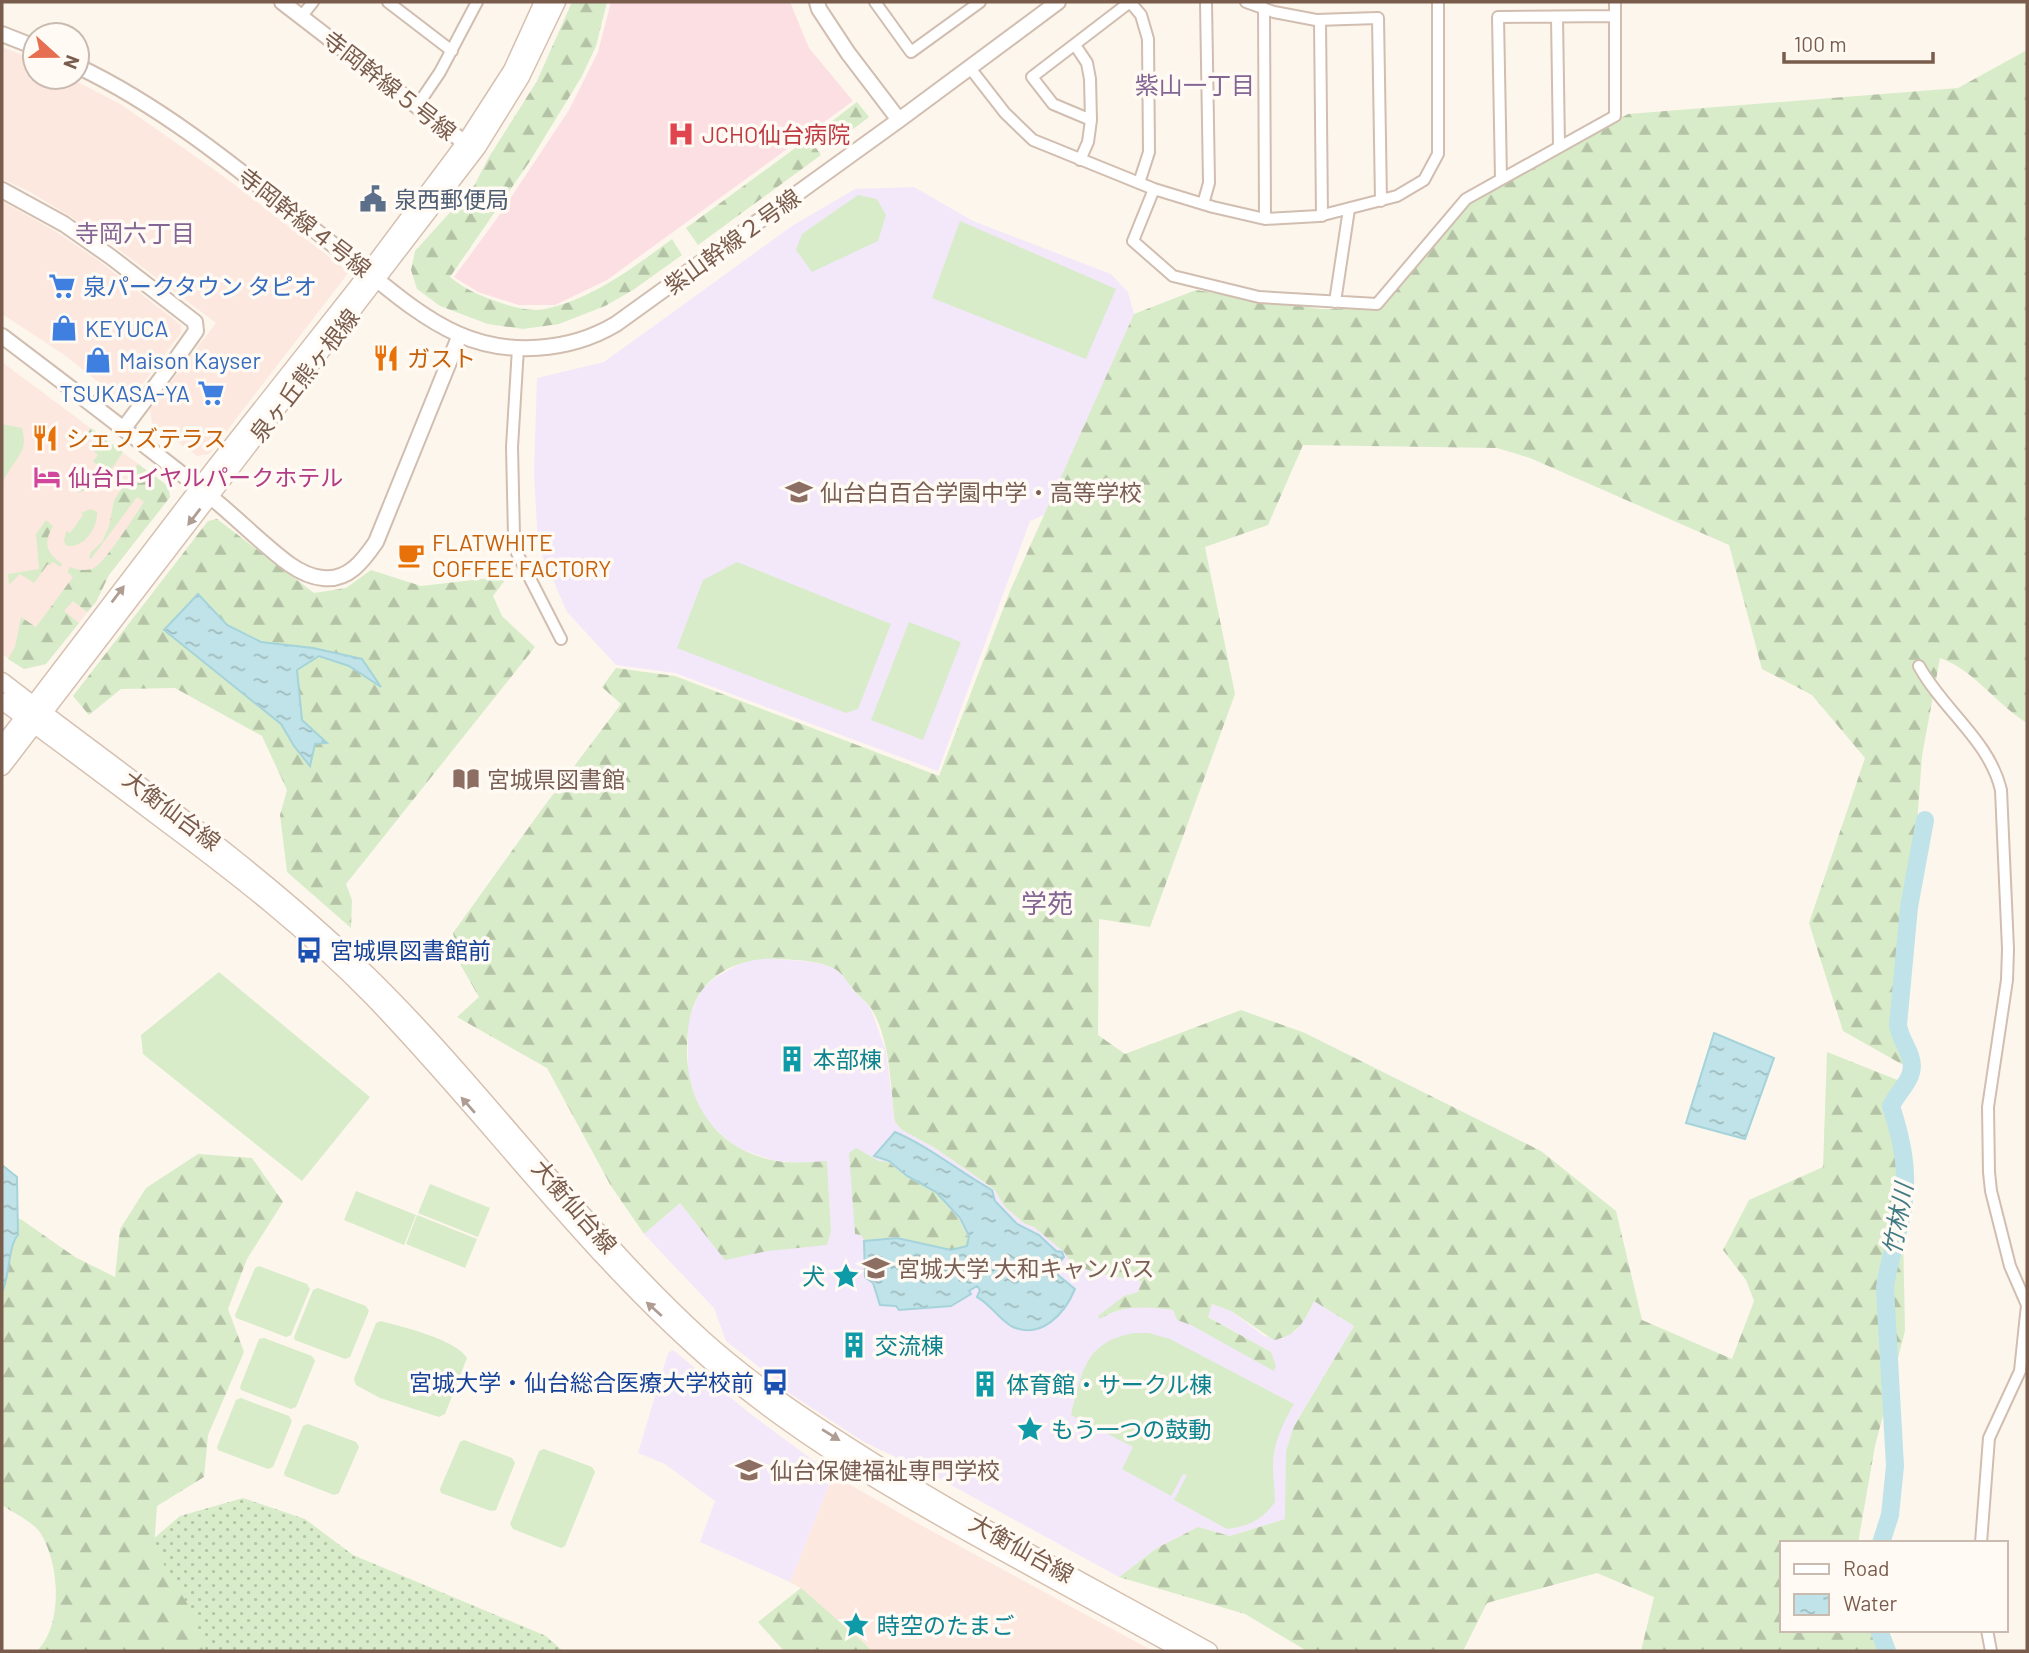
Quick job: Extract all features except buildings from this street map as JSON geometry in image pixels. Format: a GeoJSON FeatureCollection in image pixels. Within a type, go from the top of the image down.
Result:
{"type":"FeatureCollection","features":[{"type":"Feature","properties":{"kind":"main road","name":"泉ヶ丘熊ヶ根線"},"geometry":{"type":"LineString","coordinates":[[373,275],[465,143],[512,69],[543,2]]}},
{"type":"Feature","properties":{"kind":"main road","name":"泉ヶ丘熊ヶ根線"},"geometry":{"type":"LineString","coordinates":[[2,767],[33,715],[373,275],[498,118],[557,2]]}},
{"type":"Feature","properties":{"kind":"main road","name":"大衡仙台線"},"geometry":{"type":"LineString","coordinates":[[2,681],[33,715]]}},
{"type":"Feature","properties":{"kind":"main road","name":"大衡仙台線"},"geometry":{"type":"LineString","coordinates":[[2,701],[33,715],[271,887],[363,971],[600,1254],[646,1303],[726,1375],[802,1432],[848,1462],[954,1525],[1182,1651]]}},
{"type":"Feature","properties":{"kind":"main road","name":"泉ヶ丘熊ヶ根線"},"geometry":{"type":"LineString","coordinates":[[2,746],[33,715]]}},
{"type":"Feature","properties":{"kind":"main road","name":"大衡仙台線"},"geometry":{"type":"LineString","coordinates":[[419,1037],[617,1254],[701,1338],[758,1384],[808,1421],[930,1497],[1209,1651]]}},
{"type":"Feature","properties":{"kind":"street","name":"寺岡幹線５号線"},"geometry":{"type":"LineString","coordinates":[[282,2],[465,143]]}},
{"type":"Feature","properties":{"kind":"street"},"geometry":{"type":"LineString","coordinates":[[301,17],[313,2]]}},
{"type":"Feature","properties":{"kind":"street"},"geometry":{"type":"LineString","coordinates":[[388,2],[452,51]]}},
{"type":"Feature","properties":{"kind":"street"},"geometry":{"type":"LineString","coordinates":[[417,106],[452,51],[476,2]]}},
{"type":"Feature","properties":{"kind":"street"},"geometry":{"type":"LineString","coordinates":[[817,2],[848,53],[899,120]]}},
{"type":"Feature","properties":{"kind":"street"},"geometry":{"type":"LineString","coordinates":[[875,2],[911,52],[980,2]]}},
{"type":"Feature","properties":{"kind":"street","name":"紫山幹線２号線"},"geometry":{"type":"LineString","coordinates":[[373,275],[422,313],[460,335],[497,346],[518,348],[560,345],[587,338],[616,324],[1058,2]]}},
{"type":"Feature","properties":{"kind":"street"},"geometry":{"type":"LineString","coordinates":[[1091,120],[1053,104],[1032,77],[1130,2],[1141,15],[1148,39],[1149,152],[1139,183]]}},
{"type":"Feature","properties":{"kind":"street"},"geometry":{"type":"LineString","coordinates":[[1203,204],[1209,183],[1206,2]]}},
{"type":"Feature","properties":{"kind":"street"},"geometry":{"type":"LineString","coordinates":[[1246,2],[1321,20],[1378,18],[1381,201]]}},
{"type":"Feature","properties":{"kind":"street"},"geometry":{"type":"LineString","coordinates":[[970,68],[1005,113],[1033,140],[1080,160],[1154,189],[1265,219],[1322,216],[1397,196],[1424,180],[1438,154],[1438,2]]}},
{"type":"Feature","properties":{"kind":"street"},"geometry":{"type":"LineString","coordinates":[[1154,189],[1133,241],[1173,276],[1259,297],[1377,304],[1466,199],[1615,116],[1615,2]]}},
{"type":"Feature","properties":{"kind":"street"},"geometry":{"type":"LineString","coordinates":[[1264,8],[1265,219]]}},
{"type":"Feature","properties":{"kind":"street"},"geometry":{"type":"LineString","coordinates":[[1501,179],[1498,17],[1615,16]]}},
{"type":"Feature","properties":{"kind":"street"},"geometry":{"type":"LineString","coordinates":[[1557,17],[1559,147]]}},
{"type":"Feature","properties":{"kind":"street"},"geometry":{"type":"LineString","coordinates":[[1321,20],[1322,216]]}},
{"type":"Feature","properties":{"kind":"street"},"geometry":{"type":"LineString","coordinates":[[2,34],[21,41]]}},
{"type":"Feature","properties":{"kind":"street"},"geometry":{"type":"LineString","coordinates":[[1075,45],[1087,63],[1090,79],[1091,120],[1088,142],[1080,160]]}},
{"type":"Feature","properties":{"kind":"street","name":"寺岡幹線４号線"},"geometry":{"type":"LineString","coordinates":[[91,74],[135,98],[232,165],[373,275]]}},
{"type":"Feature","properties":{"kind":"street"},"geometry":{"type":"LineString","coordinates":[[2,190],[64,224],[195,322],[196,331],[124,428]]}},
{"type":"Feature","properties":{"kind":"street"},"geometry":{"type":"LineString","coordinates":[[1335,302],[1349,209]]}},
{"type":"Feature","properties":{"kind":"street"},"geometry":{"type":"LineString","coordinates":[[2,336],[205,492],[289,564],[307,575],[325,579],[344,576],[362,562],[376,542],[460,335]]}},
{"type":"Feature","properties":{"kind":"street"},"geometry":{"type":"LineString","coordinates":[[518,348],[512,447],[514,536],[517,553],[561,639]]}},
{"type":"Feature","properties":{"kind":"street"},"geometry":{"type":"LineString","coordinates":[[1919,666],[1926,679],[1981,747],[1997,773],[2001,790],[2008,949],[2007,980],[1988,1107],[1989,1172],[1991,1191],[2010,1266],[2026,1306],[2020,1371],[1989,1438],[1980,1541]]}},
{"type":"Feature","properties":{"kind":"street"},"geometry":{"type":"LineString","coordinates":[[1987,1632],[1991,1651]]}},
{"type":"Feature","properties":{"kind":"shaded area","name":"JCHO仙台病院"},"geometry":{"type":"Polygon","coordinates":[[[611,2],[790,2],[809,48],[853,101],[607,280],[555,305],[519,305],[478,292],[454,277],[498,217],[569,110],[598,52],[611,2]]]}},
{"type":"Feature","properties":{"kind":"shaded area"},"geometry":{"type":"Polygon","coordinates":[[[2,47],[21,54],[21,91],[91,89],[122,105],[219,173],[349,272],[209,454],[197,456],[152,423],[150,409],[216,323],[109,242],[30,192],[2,179],[2,47]]]}},
{"type":"Feature","properties":{"kind":"shaded area","name":"仙台白百合学園中学・高等学校"},"geometry":{"type":"Polygon","coordinates":[[[914,187],[973,221],[1111,274],[1128,292],[1134,314],[1056,510],[1030,521],[938,771],[675,673],[616,665],[567,612],[538,546],[534,473],[537,378],[604,362],[792,226],[855,189],[914,187]]]}},
{"type":"Feature","properties":{"kind":"shaded area","name":"泉パークタウン タピオ"},"geometry":{"type":"Polygon","coordinates":[[[2,201],[58,233],[99,261],[181,325],[181,333],[132,398],[120,399],[63,354],[2,314],[2,201]]]}},
{"type":"Feature","properties":{"kind":"shaded area"},"geometry":{"type":"Polygon","coordinates":[[[2,362],[168,486],[170,497],[109,575],[96,602],[46,664],[24,669],[2,654],[2,362]]]}},
{"type":"Feature","properties":{"kind":"shaded area","name":"宮城大学 大和キャンパス"},"geometry":{"type":"Polygon","coordinates":[[[764,958],[813,962],[832,967],[844,975],[851,988],[870,1007],[886,1051],[895,1122],[902,1130],[935,1148],[994,1189],[1005,1207],[1065,1252],[1074,1266],[1142,1281],[1138,1292],[1124,1296],[1107,1314],[1136,1306],[1173,1310],[1177,1320],[1271,1352],[1207,1316],[1212,1304],[1231,1311],[1264,1336],[1282,1339],[1288,1333],[1295,1332],[1308,1315],[1314,1301],[1354,1326],[1294,1426],[1286,1451],[1286,1519],[1230,1536],[1198,1527],[1157,1548],[1119,1577],[931,1474],[864,1442],[789,1393],[726,1341],[714,1308],[644,1234],[680,1203],[726,1259],[768,1251],[831,1231],[827,1162],[772,1160],[743,1150],[730,1142],[708,1122],[699,1109],[688,1073],[688,1023],[702,990],[713,979],[741,963],[764,958]]]}},
{"type":"Feature","properties":{"kind":"shaded area","name":"仙台保健福祉専門学校"},"geometry":{"type":"Polygon","coordinates":[[[673,1350],[752,1415],[833,1475],[790,1582],[700,1542],[715,1501],[665,1464],[638,1453],[668,1353],[673,1350]]]}},
{"type":"Feature","properties":{"kind":"shaded area"},"geometry":{"type":"Polygon","coordinates":[[[833,1475],[1153,1651],[871,1651],[801,1588],[790,1582],[833,1475]]]}},
{"type":"Feature","properties":{"kind":"green space"},"geometry":{"type":"Polygon","coordinates":[[[572,2],[607,2],[596,46],[582,76],[530,161],[450,277],[473,292],[498,302],[521,309],[539,310],[563,304],[596,290],[672,239],[682,255],[633,290],[605,306],[559,324],[523,329],[488,324],[440,306],[417,289],[411,270],[415,251],[474,186],[537,81],[572,2]]]}},
{"type":"Feature","properties":{"kind":"green space"},"geometry":{"type":"Polygon","coordinates":[[[2027,50],[2027,723],[1964,671],[1940,658],[1922,756],[1909,932],[1905,1066],[1843,1031],[1809,923],[1865,758],[1812,695],[1762,669],[1729,545],[1530,458],[1497,448],[1303,445],[1268,525],[1205,547],[1235,694],[1150,927],[1099,919],[1098,1035],[1125,1054],[1241,1010],[1305,1033],[1541,1151],[1616,1211],[1642,1320],[1732,1359],[1754,1301],[1746,1280],[1723,1250],[1749,1200],[1823,1167],[1827,1052],[1900,1081],[1905,1331],[1875,1446],[1858,1541],[1780,1541],[1780,1632],[1874,1632],[1882,1651],[1641,1651],[1654,1597],[1597,1573],[1487,1603],[1463,1651],[1307,1651],[1245,1614],[1119,1577],[1157,1548],[1198,1527],[1230,1536],[1285,1519],[1286,1451],[1294,1426],[1354,1326],[1314,1301],[1299,1327],[1274,1340],[1231,1311],[1212,1304],[1208,1317],[1271,1352],[1276,1366],[1274,1371],[1177,1320],[1173,1310],[1126,1309],[1100,1319],[1098,1316],[1124,1296],[1138,1292],[1142,1281],[1074,1266],[1064,1252],[1005,1207],[994,1189],[935,1148],[902,1130],[895,1122],[889,1064],[878,1021],[871,1008],[841,974],[825,965],[768,959],[737,965],[710,981],[698,996],[691,1012],[687,1046],[689,1076],[703,1112],[714,1128],[744,1150],[763,1158],[784,1162],[827,1161],[831,1231],[827,1245],[768,1251],[725,1260],[680,1203],[644,1234],[611,1186],[547,1068],[457,1017],[479,997],[460,964],[453,933],[621,704],[602,687],[616,668],[675,676],[939,776],[1010,591],[1134,314],[1196,290],[1320,309],[1381,309],[1471,202],[1628,114],[1958,88],[2027,50]]]}},
{"type":"Feature","properties":{"kind":"green space"},"geometry":{"type":"Polygon","coordinates":[[[857,102],[869,117],[835,143],[823,128],[857,102]]]}},
{"type":"Feature","properties":{"kind":"green space"},"geometry":{"type":"Polygon","coordinates":[[[809,138],[821,155],[698,245],[686,228],[809,138]]]}},
{"type":"Feature","properties":{"kind":"green space"},"geometry":{"type":"Polygon","coordinates":[[[858,195],[877,199],[886,215],[878,241],[812,272],[796,250],[802,234],[858,195]]]}},
{"type":"Feature","properties":{"kind":"green space"},"geometry":{"type":"Polygon","coordinates":[[[960,221],[1116,289],[1086,359],[932,298],[960,221]]]}},
{"type":"Feature","properties":{"kind":"green space"},"geometry":{"type":"Polygon","coordinates":[[[2,424],[22,428],[24,443],[4,480],[2,493],[2,424]]]}},
{"type":"Feature","properties":{"kind":"green space"},"geometry":{"type":"Polygon","coordinates":[[[91,428],[123,452],[99,482],[77,493],[97,465],[93,461],[98,455],[94,451],[100,443],[88,433],[91,428]]]}},
{"type":"Feature","properties":{"kind":"green space"},"geometry":{"type":"Polygon","coordinates":[[[138,464],[168,486],[170,497],[109,575],[96,602],[87,612],[73,601],[64,611],[79,623],[46,664],[24,669],[8,659],[15,647],[21,617],[36,627],[73,577],[67,572],[70,567],[92,569],[112,549],[144,502],[137,497],[91,559],[89,557],[102,542],[109,526],[114,500],[138,464]]]}},
{"type":"Feature","properties":{"kind":"green space"},"geometry":{"type":"Polygon","coordinates":[[[91,509],[97,512],[97,518],[89,536],[79,544],[67,546],[64,542],[66,531],[70,533],[83,515],[81,513],[91,509]]]}},
{"type":"Feature","properties":{"kind":"green space"},"geometry":{"type":"Polygon","coordinates":[[[217,519],[314,593],[346,588],[371,570],[421,586],[508,576],[493,596],[502,616],[535,647],[346,884],[352,900],[351,928],[287,872],[280,815],[287,790],[262,736],[175,688],[121,689],[89,715],[73,696],[208,521],[217,519]],[[198,594],[165,630],[281,724],[294,746],[311,765],[315,743],[325,743],[302,721],[296,670],[319,656],[349,666],[380,685],[362,659],[313,648],[261,642],[227,625],[198,594]]]}},
{"type":"Feature","properties":{"kind":"green space"},"geometry":{"type":"Polygon","coordinates":[[[46,520],[53,526],[47,542],[49,551],[62,564],[60,567],[53,562],[48,564],[34,583],[20,574],[9,585],[8,574],[39,569],[36,534],[46,520]]]}},
{"type":"Feature","properties":{"kind":"green space"},"geometry":{"type":"Polygon","coordinates":[[[737,562],[891,624],[858,709],[846,713],[677,648],[703,580],[737,562]]]}},
{"type":"Feature","properties":{"kind":"green space"},"geometry":{"type":"Polygon","coordinates":[[[909,622],[961,642],[923,740],[871,720],[909,622]]]}},
{"type":"Feature","properties":{"kind":"green space"},"geometry":{"type":"Polygon","coordinates":[[[219,972],[370,1097],[302,1181],[143,1054],[141,1035],[219,972]]]}},
{"type":"Feature","properties":{"kind":"green space"},"geometry":{"type":"Polygon","coordinates":[[[856,1148],[879,1161],[888,1162],[907,1177],[936,1193],[959,1219],[968,1237],[967,1246],[951,1250],[897,1237],[864,1240],[861,1235],[855,1234],[849,1153],[856,1148]]]}},
{"type":"Feature","properties":{"kind":"green space"},"geometry":{"type":"Polygon","coordinates":[[[198,1154],[252,1158],[283,1202],[247,1259],[228,1309],[244,1352],[208,1435],[204,1477],[157,1506],[154,1548],[190,1608],[206,1651],[37,1651],[45,1640],[55,1611],[55,1578],[41,1534],[2,1505],[2,1211],[22,1220],[75,1257],[115,1277],[120,1229],[146,1188],[198,1154]]]}},
{"type":"Feature","properties":{"kind":"green space"},"geometry":{"type":"Polygon","coordinates":[[[430,1184],[490,1208],[478,1237],[418,1213],[430,1184]]]}},
{"type":"Feature","properties":{"kind":"green space"},"geometry":{"type":"Polygon","coordinates":[[[356,1191],[416,1215],[404,1245],[344,1220],[356,1191]]]}},
{"type":"Feature","properties":{"kind":"green space"},"geometry":{"type":"Polygon","coordinates":[[[417,1215],[477,1239],[465,1268],[406,1244],[417,1215]]]}},
{"type":"Feature","properties":{"kind":"green space"},"geometry":{"type":"Polygon","coordinates":[[[259,1266],[307,1284],[310,1289],[291,1335],[286,1337],[236,1318],[255,1268],[259,1266]]]}},
{"type":"Feature","properties":{"kind":"green space"},"geometry":{"type":"Polygon","coordinates":[[[318,1288],[366,1306],[369,1311],[350,1357],[345,1359],[295,1340],[313,1290],[318,1288]]]}},
{"type":"Feature","properties":{"kind":"green space"},"geometry":{"type":"Polygon","coordinates":[[[381,1321],[415,1330],[452,1345],[467,1358],[445,1414],[439,1417],[380,1398],[356,1385],[354,1379],[376,1323],[381,1321]]]}},
{"type":"Feature","properties":{"kind":"green space"},"geometry":{"type":"Polygon","coordinates":[[[1149,1333],[1170,1339],[1294,1404],[1274,1451],[1275,1502],[1260,1518],[1227,1529],[1174,1500],[1187,1475],[1183,1474],[1171,1496],[1122,1469],[1133,1447],[1071,1415],[1078,1386],[1095,1352],[1117,1337],[1149,1333]]]}},
{"type":"Feature","properties":{"kind":"green space"},"geometry":{"type":"Polygon","coordinates":[[[264,1338],[312,1356],[315,1361],[296,1407],[291,1409],[241,1390],[259,1339],[264,1338]]]}},
{"type":"Feature","properties":{"kind":"green space"},"geometry":{"type":"Polygon","coordinates":[[[241,1398],[289,1416],[292,1421],[273,1467],[268,1469],[218,1450],[236,1400],[241,1398]]]}},
{"type":"Feature","properties":{"kind":"green space"},"geometry":{"type":"Polygon","coordinates":[[[308,1424],[356,1442],[359,1447],[339,1493],[334,1495],[285,1476],[303,1426],[308,1424]]]}},
{"type":"Feature","properties":{"kind":"green space"},"geometry":{"type":"Polygon","coordinates":[[[464,1440],[512,1458],[515,1463],[496,1510],[491,1511],[441,1493],[440,1489],[460,1442],[464,1440]]]}},
{"type":"Feature","properties":{"kind":"green space"},"geometry":{"type":"Polygon","coordinates":[[[544,1449],[592,1467],[595,1472],[565,1546],[561,1548],[513,1529],[510,1524],[539,1451],[544,1449]]]}},
{"type":"Feature","properties":{"kind":"green space"},"geometry":{"type":"Polygon","coordinates":[[[243,1498],[305,1519],[353,1555],[546,1636],[563,1651],[79,1651],[132,1557],[180,1516],[243,1498]]]}},
{"type":"Feature","properties":{"kind":"green space"},"geometry":{"type":"Polygon","coordinates":[[[801,1588],[871,1651],[784,1651],[758,1622],[801,1588]]]}},
{"type":"Feature","properties":{"kind":"water"},"geometry":{"type":"Polygon","coordinates":[[[198,594],[227,625],[261,642],[313,648],[362,659],[381,687],[349,666],[319,656],[297,670],[302,720],[327,743],[315,744],[310,766],[281,724],[164,630],[198,594]]]}},
{"type":"Feature","properties":{"kind":"water"},"geometry":{"type":"Polygon","coordinates":[[[1714,1033],[1774,1058],[1745,1139],[1686,1123],[1714,1033]]]}},
{"type":"Feature","properties":{"kind":"water"},"geometry":{"type":"Polygon","coordinates":[[[895,1132],[992,1190],[995,1201],[1017,1224],[1039,1235],[1056,1251],[1062,1252],[1064,1257],[1059,1263],[1058,1275],[1075,1289],[1065,1307],[1050,1322],[1032,1330],[1011,1326],[977,1297],[980,1290],[977,1286],[969,1291],[971,1294],[951,1306],[899,1310],[896,1306],[880,1305],[873,1283],[865,1277],[864,1241],[897,1238],[951,1250],[967,1246],[969,1236],[960,1218],[936,1192],[907,1176],[889,1161],[874,1156],[895,1132]]]}},
{"type":"Feature","properties":{"kind":"water"},"geometry":{"type":"Polygon","coordinates":[[[2,1165],[17,1177],[18,1235],[12,1246],[2,1292],[2,1165]]]}},
{"type":"Feature","properties":{"kind":"waterway","name":"竹林川"},"geometry":{"type":"LineString","coordinates":[[1882,1541],[1890,1515],[1895,1466],[1885,1288],[1905,1195],[1905,1169],[1891,1106],[1912,1070],[1910,1056],[1898,1025],[1909,907],[1925,820]]}},
{"type":"Feature","properties":{"kind":"waterway","name":"竹林川"},"geometry":{"type":"LineString","coordinates":[[1880,1632],[1887,1651]]}},
{"type":"Feature","properties":{"kind":"place","name":"JCHO仙台病院"},"geometry":{"type":"Point","coordinates":[681,134]}},
{"type":"Feature","properties":{"kind":"place","name":"泉西郵便局"},"geometry":{"type":"Point","coordinates":[373,199]}},
{"type":"Feature","properties":{"kind":"place","name":"泉パークタウン タピオ"},"geometry":{"type":"Point","coordinates":[62,286]}},
{"type":"Feature","properties":{"kind":"place","name":"KEYUCA"},"geometry":{"type":"Point","coordinates":[64,328]}},
{"type":"Feature","properties":{"kind":"place","name":"ガスト"},"geometry":{"type":"Point","coordinates":[386,358]}},
{"type":"Feature","properties":{"kind":"place","name":"Maison Kayser"},"geometry":{"type":"Point","coordinates":[98,360]}},
{"type":"Feature","properties":{"kind":"place","name":"TSUKASA-YA"},"geometry":{"type":"Point","coordinates":[211,393]}},
{"type":"Feature","properties":{"kind":"place","name":"シェフズテラス"},"geometry":{"type":"Point","coordinates":[45,438]}},
{"type":"Feature","properties":{"kind":"place","name":"仙台ロイヤルパークホテル"},"geometry":{"type":"Point","coordinates":[47,477]}},
{"type":"Feature","properties":{"kind":"place","name":"仙台白百合学園中学・高等学校"},"geometry":{"type":"Point","coordinates":[799,492]}},
{"type":"Feature","properties":{"kind":"place","name":"FLATWHITE COFFEE FACTORY"},"geometry":{"type":"Point","coordinates":[411,555]}},
{"type":"Feature","properties":{"kind":"place","name":"宮城県図書館"},"geometry":{"type":"Point","coordinates":[466,779]}},
{"type":"Feature","properties":{"kind":"place","name":"宮城県図書館前"},"geometry":{"type":"Point","coordinates":[309,950]}},
{"type":"Feature","properties":{"kind":"place","name":"本部棟"},"geometry":{"type":"Point","coordinates":[792,1059]}},
{"type":"Feature","properties":{"kind":"place","name":"宮城大学 大和キャンパス"},"geometry":{"type":"Point","coordinates":[876,1268]}},
{"type":"Feature","properties":{"kind":"place","name":"犬"},"geometry":{"type":"Point","coordinates":[846,1276]}},
{"type":"Feature","properties":{"kind":"place","name":"交流棟"},"geometry":{"type":"Point","coordinates":[854,1345]}},
{"type":"Feature","properties":{"kind":"place","name":"宮城大学・仙台総合医療大学校前"},"geometry":{"type":"Point","coordinates":[775,1382]}},
{"type":"Feature","properties":{"kind":"place","name":"体育館・サークル棟"},"geometry":{"type":"Point","coordinates":[985,1384]}},
{"type":"Feature","properties":{"kind":"place","name":"もう一つの鼓動"},"geometry":{"type":"Point","coordinates":[1030,1429]}},
{"type":"Feature","properties":{"kind":"place","name":"仙台保健福祉専門学校"},"geometry":{"type":"Point","coordinates":[749,1470]}},
{"type":"Feature","properties":{"kind":"place","name":"時空のたまご"},"geometry":{"type":"Point","coordinates":[856,1625]}},
{"type":"Feature","properties":{"kind":"district","name":"紫山一丁目"},"geometry":{"type":"Point","coordinates":[1195,84]}},
{"type":"Feature","properties":{"kind":"district","name":"寺岡六丁目"},"geometry":{"type":"Point","coordinates":[135,232]}},
{"type":"Feature","properties":{"kind":"district","name":"学苑"},"geometry":{"type":"Point","coordinates":[1047,902]}}]}
